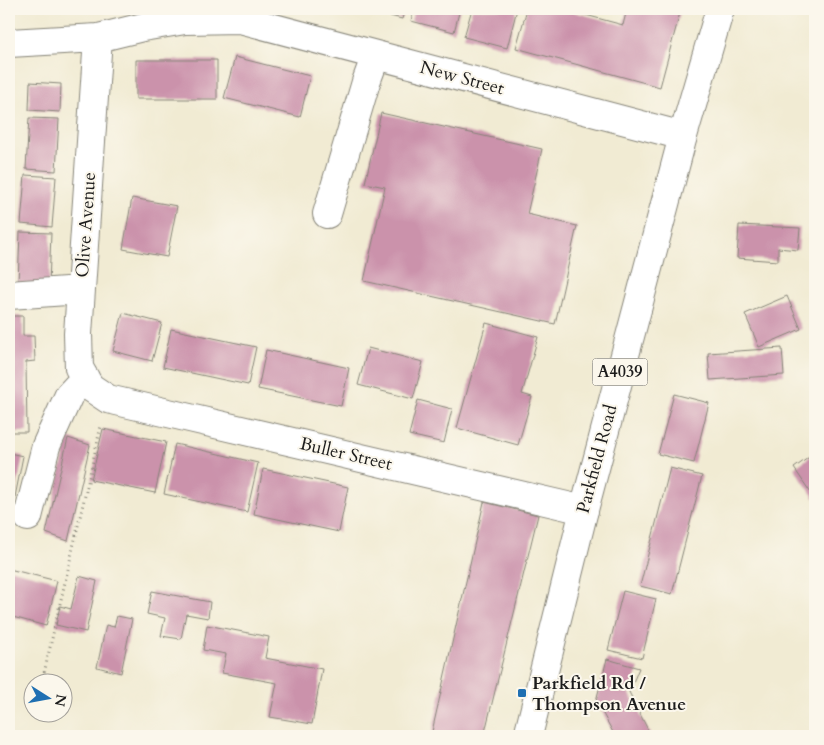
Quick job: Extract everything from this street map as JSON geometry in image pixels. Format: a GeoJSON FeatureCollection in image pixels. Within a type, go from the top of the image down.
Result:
{"type":"FeatureCollection","features":[{"type":"Feature","properties":{"kind":"street","name":"Parkfield Road"},"geometry":{"type":"LineString","coordinates":[[528,736],[584,510],[720,9]]}},
{"type":"Feature","properties":{"kind":"street","name":"New Street"},"geometry":{"type":"LineString","coordinates":[[9,43],[98,38],[143,27],[239,14],[376,55],[684,136]]}},
{"type":"Feature","properties":{"kind":"street","name":"Olive Avenue"},"geometry":{"type":"LineString","coordinates":[[98,38],[78,334],[79,368],[90,387],[108,399]]}},
{"type":"Feature","properties":{"kind":"street"},"geometry":{"type":"LineString","coordinates":[[327,214],[366,82],[376,55]]}},
{"type":"Feature","properties":{"kind":"street"},"geometry":{"type":"LineString","coordinates":[[9,295],[81,290]]}},
{"type":"Feature","properties":{"kind":"street"},"geometry":{"type":"LineString","coordinates":[[28,517],[46,446],[69,395],[85,378]]}},
{"type":"Feature","properties":{"kind":"street","name":"Buller Street"},"geometry":{"type":"LineString","coordinates":[[108,399],[584,510]]}},
{"type":"Feature","properties":{"kind":"path"},"geometry":{"type":"LineString","coordinates":[[44,672],[108,399]]}},
{"type":"Feature","properties":{"kind":"building"},"geometry":{"type":"Polygon","coordinates":[[[362,9],[405,9],[402,19],[362,9]]]}},
{"type":"Feature","properties":{"kind":"building"},"geometry":{"type":"Polygon","coordinates":[[[414,9],[460,9],[454,32],[411,21],[414,9]]]}},
{"type":"Feature","properties":{"kind":"building"},"geometry":{"type":"Polygon","coordinates":[[[472,9],[517,9],[507,48],[464,37],[472,9]]]}},
{"type":"Feature","properties":{"kind":"building"},"geometry":{"type":"Polygon","coordinates":[[[527,9],[563,9],[623,25],[627,9],[681,9],[660,87],[516,48],[527,9]]]}},
{"type":"Feature","properties":{"kind":"building"},"geometry":{"type":"Polygon","coordinates":[[[235,57],[310,76],[300,117],[224,98],[235,57]]]}},
{"type":"Feature","properties":{"kind":"building"},"geometry":{"type":"Polygon","coordinates":[[[136,60],[217,60],[217,99],[136,99],[136,60]]]}},
{"type":"Feature","properties":{"kind":"building"},"geometry":{"type":"Polygon","coordinates":[[[30,82],[61,84],[60,112],[29,110],[30,82]]]}},
{"type":"Feature","properties":{"kind":"building"},"geometry":{"type":"Polygon","coordinates":[[[381,113],[542,149],[527,214],[577,226],[555,324],[364,281],[385,187],[365,183],[381,113]]]}},
{"type":"Feature","properties":{"kind":"building"},"geometry":{"type":"Polygon","coordinates":[[[29,118],[59,119],[56,171],[26,169],[29,118]]]}},
{"type":"Feature","properties":{"kind":"building"},"geometry":{"type":"Polygon","coordinates":[[[25,175],[56,177],[52,227],[21,224],[25,175]]]}},
{"type":"Feature","properties":{"kind":"building"},"geometry":{"type":"Polygon","coordinates":[[[132,198],[177,206],[167,257],[123,249],[132,198]]]}},
{"type":"Feature","properties":{"kind":"building"},"geometry":{"type":"Polygon","coordinates":[[[739,225],[800,228],[798,250],[778,248],[778,261],[737,258],[739,225]]]}},
{"type":"Feature","properties":{"kind":"building"},"geometry":{"type":"Polygon","coordinates":[[[20,232],[51,233],[49,285],[18,283],[20,232]]]}},
{"type":"Feature","properties":{"kind":"building"},"geometry":{"type":"Polygon","coordinates":[[[787,296],[801,329],[759,347],[745,314],[787,296]]]}},
{"type":"Feature","properties":{"kind":"building"},"geometry":{"type":"Polygon","coordinates":[[[123,313],[162,323],[152,361],[113,351],[123,313]]]}},
{"type":"Feature","properties":{"kind":"building"},"geometry":{"type":"Polygon","coordinates":[[[9,316],[23,316],[23,336],[34,336],[35,361],[26,362],[27,432],[9,432],[9,316]]]}},
{"type":"Feature","properties":{"kind":"building"},"geometry":{"type":"Polygon","coordinates":[[[486,323],[538,337],[522,394],[532,397],[518,445],[457,428],[486,323]]]}},
{"type":"Feature","properties":{"kind":"building"},"geometry":{"type":"Polygon","coordinates":[[[171,329],[256,347],[248,385],[163,367],[171,329]]]}},
{"type":"Feature","properties":{"kind":"building"},"geometry":{"type":"Polygon","coordinates":[[[368,348],[423,362],[413,399],[358,385],[368,348]]]}},
{"type":"Feature","properties":{"kind":"building"},"geometry":{"type":"Polygon","coordinates":[[[782,348],[784,375],[710,380],[708,353],[782,348]]]}},
{"type":"Feature","properties":{"kind":"building"},"geometry":{"type":"Polygon","coordinates":[[[266,350],[349,368],[341,406],[258,389],[266,350]]]}},
{"type":"Feature","properties":{"kind":"building"},"geometry":{"type":"Polygon","coordinates":[[[674,394],[709,403],[694,463],[658,454],[674,394]]]}},
{"type":"Feature","properties":{"kind":"building"},"geometry":{"type":"Polygon","coordinates":[[[418,400],[452,409],[444,443],[409,435],[418,400]]]}},
{"type":"Feature","properties":{"kind":"building"},"geometry":{"type":"Polygon","coordinates":[[[103,429],[166,442],[155,493],[91,480],[103,429]]]}},
{"type":"Feature","properties":{"kind":"building"},"geometry":{"type":"Polygon","coordinates":[[[68,438],[90,445],[68,541],[46,533],[68,438]]]}},
{"type":"Feature","properties":{"kind":"building"},"geometry":{"type":"Polygon","coordinates":[[[175,444],[258,463],[247,512],[164,494],[175,444]]]}},
{"type":"Feature","properties":{"kind":"building"},"geometry":{"type":"Polygon","coordinates":[[[9,453],[23,456],[10,523],[9,523],[9,453]]]}},
{"type":"Feature","properties":{"kind":"building"},"geometry":{"type":"Polygon","coordinates":[[[815,453],[815,499],[794,468],[815,453]]]}},
{"type":"Feature","properties":{"kind":"building"},"geometry":{"type":"Polygon","coordinates":[[[670,468],[702,476],[672,594],[640,586],[670,468]]]}},
{"type":"Feature","properties":{"kind":"building"},"geometry":{"type":"Polygon","coordinates":[[[263,469],[348,487],[339,532],[254,514],[263,469]]]}},
{"type":"Feature","properties":{"kind":"building"},"geometry":{"type":"Polygon","coordinates":[[[484,502],[538,515],[484,736],[431,736],[484,502]]]}},
{"type":"Feature","properties":{"kind":"building"},"geometry":{"type":"Polygon","coordinates":[[[9,569],[57,581],[46,626],[9,616],[9,569]]]}},
{"type":"Feature","properties":{"kind":"building"},"geometry":{"type":"Polygon","coordinates":[[[79,576],[97,581],[86,632],[56,625],[60,606],[71,609],[79,576]]]}},
{"type":"Feature","properties":{"kind":"building"},"geometry":{"type":"Polygon","coordinates":[[[152,591],[210,602],[208,618],[186,614],[181,639],[161,636],[165,618],[147,614],[152,591]]]}},
{"type":"Feature","properties":{"kind":"building"},"geometry":{"type":"Polygon","coordinates":[[[623,591],[656,599],[642,658],[608,650],[623,591]]]}},
{"type":"Feature","properties":{"kind":"building"},"geometry":{"type":"Polygon","coordinates":[[[117,616],[132,619],[121,673],[97,667],[106,625],[114,627],[117,616]]]}},
{"type":"Feature","properties":{"kind":"building"},"geometry":{"type":"Polygon","coordinates":[[[207,625],[269,637],[265,658],[322,669],[312,724],[270,717],[277,683],[222,673],[226,654],[203,650],[207,625]]]}},
{"type":"Feature","properties":{"kind":"building"},"geometry":{"type":"Polygon","coordinates":[[[607,659],[639,668],[629,692],[651,736],[615,736],[596,701],[607,659]]]}},
{"type":"Feature","properties":{"kind":"place","name":"Parkfield Rd / Thompson Avenue"},"geometry":{"type":"Point","coordinates":[522,693]}}]}
